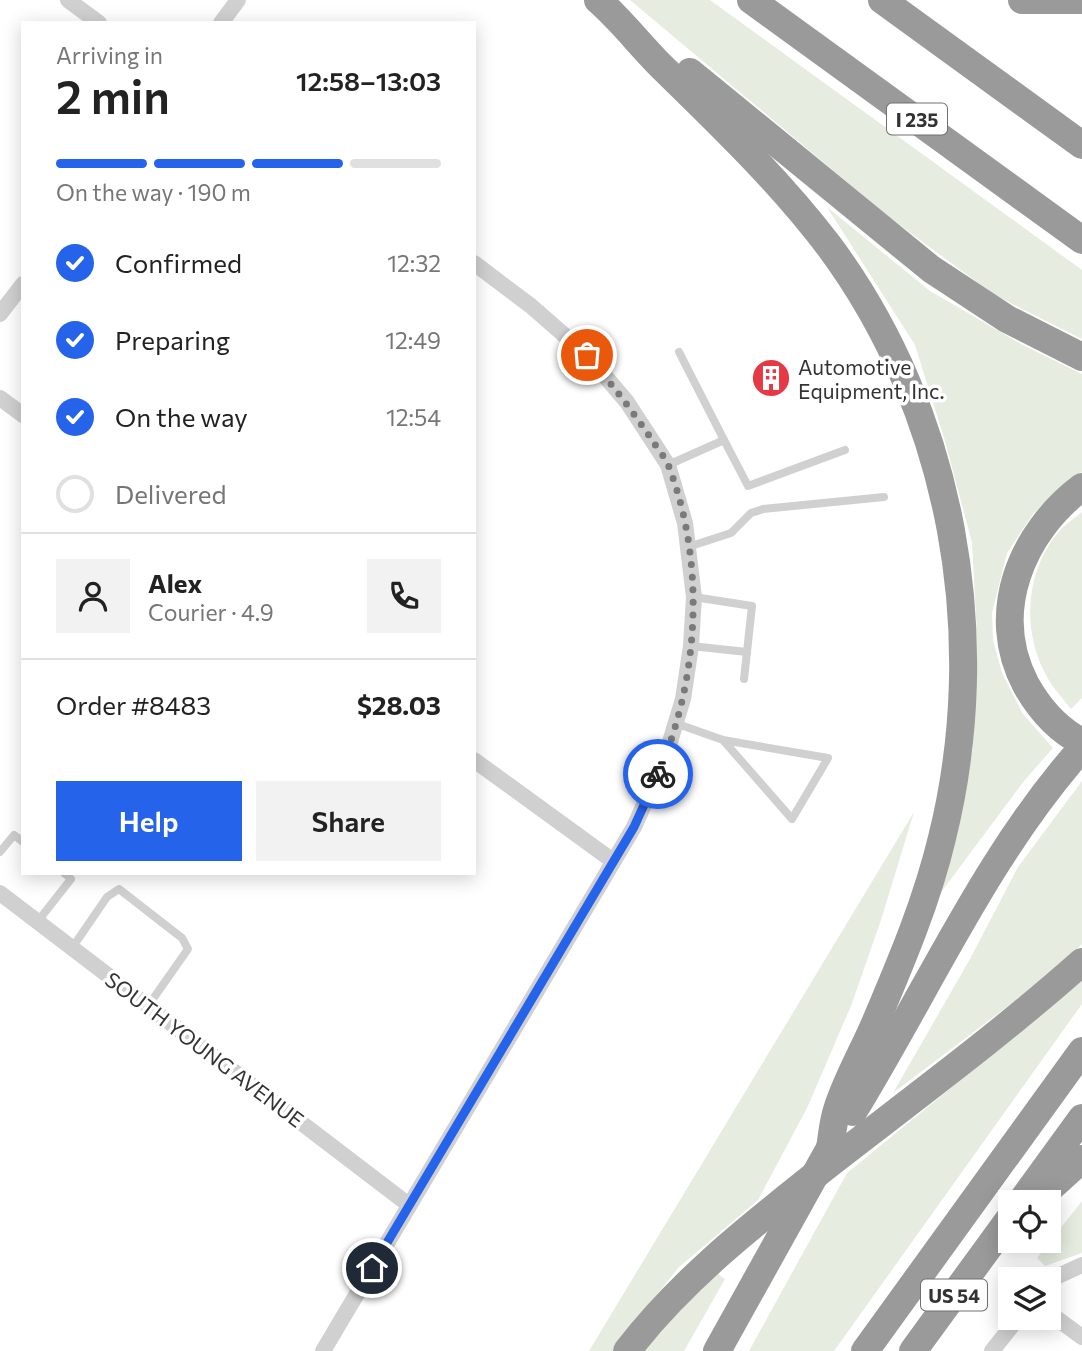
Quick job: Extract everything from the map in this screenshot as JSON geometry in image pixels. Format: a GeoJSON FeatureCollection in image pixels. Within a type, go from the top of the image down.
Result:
{"type":"FeatureCollection","features":[{"type":"Feature","properties":{"kind":"highway","name":"I 235"},"geometry":{"type":"LineString","coordinates":[[751,0],[1082,240]]}},
{"type":"Feature","properties":{"kind":"highway"},"geometry":{"type":"LineString","coordinates":[[882,0],[1082,145]]}},
{"type":"Feature","properties":{"kind":"highway"},"geometry":{"type":"LineString","coordinates":[[1022,0],[1081,0]]}},
{"type":"Feature","properties":{"kind":"highway"},"geometry":{"type":"LineString","coordinates":[[604,5],[652,41],[931,269],[1007,319],[1082,357]]}},
{"type":"Feature","properties":{"kind":"highway"},"geometry":{"type":"LineString","coordinates":[[604,5],[654,60],[768,173],[808,219],[849,276],[889,345],[906,384],[932,451],[951,528],[961,598],[963,670],[960,738],[950,799],[929,882],[895,978],[836,1111],[830,1148]]}},
{"type":"Feature","properties":{"kind":"highway"},"geometry":{"type":"LineString","coordinates":[[1082,487],[1049,516],[1024,554],[1015,578],[1010,617],[1016,660],[1030,692],[1053,721],[1082,742]]}},
{"type":"Feature","properties":{"kind":"highway"},"geometry":{"type":"LineString","coordinates":[[717,1351],[830,1148],[855,1110],[1000,856],[1035,806],[1082,748]]}},
{"type":"Feature","properties":{"kind":"highway"},"geometry":{"type":"LineString","coordinates":[[627,1351],[686,1284],[747,1228],[981,1046],[1082,962]]}},
{"type":"Feature","properties":{"kind":"highway","name":"US 54"},"geometry":{"type":"LineString","coordinates":[[865,1351],[1082,1051]]}},
{"type":"Feature","properties":{"kind":"highway"},"geometry":{"type":"LineString","coordinates":[[1030,1190],[1082,1118]]}},
{"type":"Feature","properties":{"kind":"highway"},"geometry":{"type":"LineString","coordinates":[[1048,1190],[1082,1159]]}},
{"type":"Feature","properties":{"kind":"highway","name":"US 54"},"geometry":{"type":"LineString","coordinates":[[914,1351],[998,1237]]}},
{"type":"Feature","properties":{"kind":"street"},"geometry":{"type":"LineString","coordinates":[[68,0],[97,21]]}},
{"type":"Feature","properties":{"kind":"street"},"geometry":{"type":"LineString","coordinates":[[222,21],[238,0]]}},
{"type":"Feature","properties":{"kind":"street"},"geometry":{"type":"LineString","coordinates":[[323,1351],[634,827],[661,767],[683,699],[691,646],[694,597],[685,523],[668,465],[627,402],[587,355],[531,306],[476,265]]}},
{"type":"Feature","properties":{"kind":"street"},"geometry":{"type":"LineString","coordinates":[[0,314],[21,287]]}},
{"type":"Feature","properties":{"kind":"street"},"geometry":{"type":"LineString","coordinates":[[0,398],[21,414]]}},
{"type":"Feature","properties":{"kind":"street"},"geometry":{"type":"LineString","coordinates":[[476,761],[613,861]]}},
{"type":"Feature","properties":{"kind":"street","name":"SOUTH YOUNG AVENUE"},"geometry":{"type":"LineString","coordinates":[[0,892],[410,1205]]}},
{"type":"Feature","properties":{"kind":"street"},"geometry":{"type":"LineString","coordinates":[[1061,1275],[1082,1265]]}},
{"type":"Feature","properties":{"kind":"street"},"geometry":{"type":"LineString","coordinates":[[1061,1322],[1082,1337]]}},
{"type":"Feature","properties":{"kind":"street"},"geometry":{"type":"LineString","coordinates":[[992,1351],[1008,1330]]}},
{"type":"Feature","properties":{"kind":"lane"},"geometry":{"type":"LineString","coordinates":[[680,352],[748,486],[845,450]]}},
{"type":"Feature","properties":{"kind":"lane"},"geometry":{"type":"LineString","coordinates":[[668,465],[723,440]]}},
{"type":"Feature","properties":{"kind":"lane"},"geometry":{"type":"LineString","coordinates":[[688,547],[731,533],[751,513],[763,509],[884,497]]}},
{"type":"Feature","properties":{"kind":"lane"},"geometry":{"type":"LineString","coordinates":[[694,597],[752,606],[744,679]]}},
{"type":"Feature","properties":{"kind":"lane"},"geometry":{"type":"LineString","coordinates":[[691,646],[747,652]]}},
{"type":"Feature","properties":{"kind":"lane"},"geometry":{"type":"LineString","coordinates":[[675,723],[723,740],[828,758],[792,819],[723,740]]}},
{"type":"Feature","properties":{"kind":"lane"},"geometry":{"type":"LineString","coordinates":[[0,852],[14,835],[21,840]]}},
{"type":"Feature","properties":{"kind":"lane"},"geometry":{"type":"LineString","coordinates":[[38,921],[71,879],[66,875]]}},
{"type":"Feature","properties":{"kind":"lane"},"geometry":{"type":"LineString","coordinates":[[72,948],[107,897],[119,889],[182,938],[188,949],[148,1006]]}},
{"type":"Feature","properties":{"kind":"shaded area"},"geometry":{"type":"Polygon","coordinates":[[[630,0],[710,0],[1082,270],[1082,339],[993,294],[885,214],[630,0]]]}},
{"type":"Feature","properties":{"kind":"shaded area"},"geometry":{"type":"Polygon","coordinates":[[[827,207],[930,291],[1021,344],[1082,374],[1082,472],[1033,514],[1007,553],[992,613],[993,640],[1002,673],[1023,714],[1053,748],[1024,781],[936,899],[957,836],[973,748],[977,634],[972,543],[945,441],[915,345],[827,207]]]}},
{"type":"Feature","properties":{"kind":"shaded area"},"geometry":{"type":"Polygon","coordinates":[[[1082,512],[1082,698],[1071,709],[1050,682],[1037,655],[1030,618],[1031,598],[1040,561],[1049,544],[1061,529],[1082,512]]]}},
{"type":"Feature","properties":{"kind":"shaded area"},"geometry":{"type":"Polygon","coordinates":[[[1082,781],[1082,944],[1053,972],[893,1093],[970,959],[1018,867],[1082,781]]]}},
{"type":"Feature","properties":{"kind":"shaded area"},"geometry":{"type":"Polygon","coordinates":[[[914,812],[851,1006],[807,1108],[758,1200],[679,1267],[612,1351],[589,1351],[914,812]]]}},
{"type":"Feature","properties":{"kind":"shaded area"},"geometry":{"type":"Polygon","coordinates":[[[1082,981],[1082,1004],[834,1351],[749,1351],[847,1173],[1082,981]]]}},
{"type":"Feature","properties":{"kind":"shaded area"},"geometry":{"type":"Polygon","coordinates":[[[1082,1201],[1082,1253],[1045,1266],[1037,1258],[1041,1253],[1061,1253],[1061,1228],[1082,1201]]]}},
{"type":"Feature","properties":{"kind":"shaded area"},"geometry":{"type":"Polygon","coordinates":[[[715,1272],[725,1279],[684,1351],[644,1351],[715,1272]]]}},
{"type":"Feature","properties":{"kind":"way so far"},"geometry":{"type":"LineString","coordinates":[[587,355],[627,402],[668,465],[685,523],[694,597],[691,646],[683,699],[658,774]]}},
{"type":"Feature","properties":{"kind":"place","name":"Automotive Equipment, Inc."},"geometry":{"type":"Point","coordinates":[771,378]}},
{"type":"Feature","properties":{"kind":"route"},"geometry":{"type":"LineString","coordinates":[[372,1268],[634,827],[658,774]]}}]}
